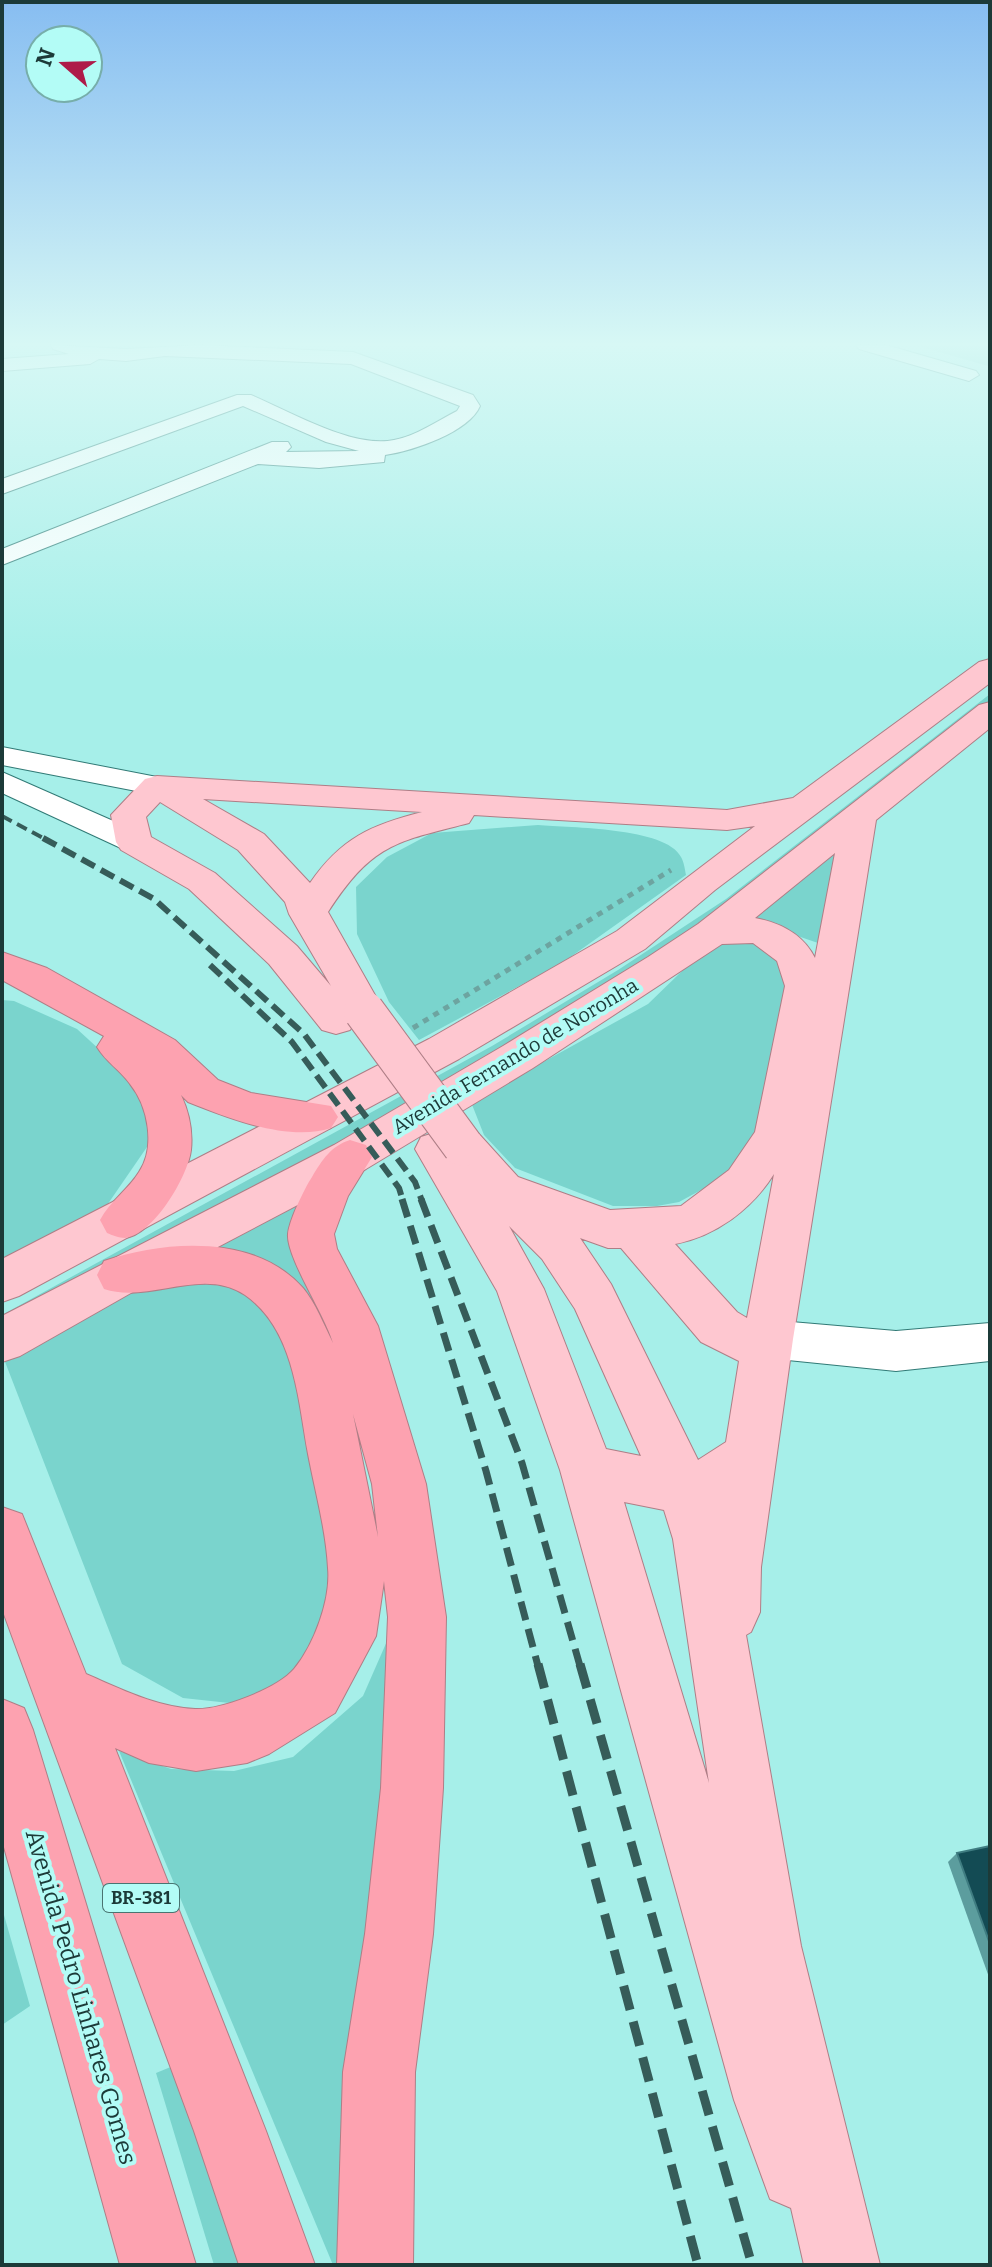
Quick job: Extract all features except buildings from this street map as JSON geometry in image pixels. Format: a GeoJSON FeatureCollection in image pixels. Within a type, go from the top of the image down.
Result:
{"type":"FeatureCollection","features":[{"type":"Feature","properties":{"kind":"highway"},"geometry":{"type":"LineString","coordinates":[[2,965],[33,977],[160,1050],[203,1091],[333,1137],[327,1191],[311,1234],[314,1250],[353,1326],[399,1484],[417,1617],[412,1788],[399,1934],[379,2072],[375,2265]]}},
{"type":"Feature","properties":{"kind":"highway"},"geometry":{"type":"LineString","coordinates":[[2,991],[18,992],[78,1020],[132,1058],[162,1096],[172,1138],[163,1174],[122,1247],[205,1263],[260,1279],[287,1304],[316,1360],[357,1570],[347,1636],[314,1692],[247,1732],[196,1740],[149,1732],[63,1695]]}},
{"type":"Feature","properties":{"kind":"highway","name":"BR-381"},"geometry":{"type":"LineString","coordinates":[[2,1533],[230,2131],[277,2265]]}},
{"type":"Feature","properties":{"kind":"highway","name":"Avenida Pedro Linhares Gomes"},"geometry":{"type":"LineString","coordinates":[[2,1730],[158,2265]]}},
{"type":"Feature","properties":{"kind":"main road","name":"Avenida Fernando de Noronha"},"geometry":{"type":"LineString","coordinates":[[2,1282],[122,1247],[333,1137],[444,1049],[631,940],[702,866],[809,805],[990,668]]}},
{"type":"Feature","properties":{"kind":"main road","name":"Avenida Fernando de Noronha"},"geometry":{"type":"LineString","coordinates":[[2,1341],[122,1247],[333,1137],[518,1057],[712,933],[990,712]]}},
{"type":"Feature","properties":{"kind":"main road"},"geometry":{"type":"LineString","coordinates":[[702,866],[687,840],[644,827],[541,818],[442,816],[362,846],[313,897],[277,904],[250,903],[202,881],[134,842],[128,815],[157,786],[727,820],[809,805]]}},
{"type":"Feature","properties":{"kind":"main road"},"geometry":{"type":"LineString","coordinates":[[157,786],[251,842],[313,897],[365,1054],[450,1148],[496,1184],[621,1229],[719,1327],[745,1342],[768,1339]]}},
{"type":"Feature","properties":{"kind":"main road"},"geometry":{"type":"LineString","coordinates":[[728,1696],[733,1567],[768,1339],[860,813]]}},
{"type":"Feature","properties":{"kind":"main road"},"geometry":{"type":"LineString","coordinates":[[202,881],[350,1016]]}},
{"type":"Feature","properties":{"kind":"main road"},"geometry":{"type":"LineString","coordinates":[[540,1267],[621,1229],[693,1222],[745,1182],[776,1136],[805,986],[795,956],[780,941],[746,929],[712,933]]}},
{"type":"Feature","properties":{"kind":"main road"},"geometry":{"type":"LineString","coordinates":[[450,1148],[495,1243],[594,1298],[684,1489],[701,1539],[767,1946],[842,2265]]}},
{"type":"Feature","properties":{"kind":"main road"},"geometry":{"type":"LineString","coordinates":[[496,1184],[540,1267],[587,1470],[664,1743],[770,2100],[829,2265]]}},
{"type":"Feature","properties":{"kind":"main road"},"geometry":{"type":"LineString","coordinates":[[587,1470],[684,1489],[718,1479],[751,1455]]}},
{"type":"Feature","properties":{"kind":"street"},"geometry":{"type":"LineString","coordinates":[[36,451],[61,466]]}},
{"type":"Feature","properties":{"kind":"street"},"geometry":{"type":"LineString","coordinates":[[2,487],[103,451]]}},
{"type":"Feature","properties":{"kind":"street"},"geometry":{"type":"LineString","coordinates":[[2,558],[272,451]]}},
{"type":"Feature","properties":{"kind":"street"},"geometry":{"type":"LineString","coordinates":[[256,457],[349,460],[403,451]]}},
{"type":"Feature","properties":{"kind":"street"},"geometry":{"type":"LineString","coordinates":[[2,756],[157,786]]}},
{"type":"Feature","properties":{"kind":"street"},"geometry":{"type":"LineString","coordinates":[[2,781],[134,842]]}},
{"type":"Feature","properties":{"kind":"street"},"geometry":{"type":"LineString","coordinates":[[768,1339],[896,1351],[990,1342]]}},
{"type":"Feature","properties":{"kind":"street"},"geometry":{"type":"LineString","coordinates":[[127,2265],[131,2167]]}},
{"type":"Feature","properties":{"kind":"path"},"geometry":{"type":"LineString","coordinates":[[401,1035],[702,866]]}},
{"type":"Feature","properties":{"kind":"shaded area"},"geometry":{"type":"Polygon","coordinates":[[[990,694],[990,705],[684,942],[491,1058],[2,1329],[2,1315],[492,1046],[618,970],[726,899],[990,694]]]}},
{"type":"Feature","properties":{"kind":"shaded area"},"geometry":{"type":"Polygon","coordinates":[[[538,825],[616,831],[657,840],[672,847],[681,857],[686,875],[562,963],[419,1040],[389,1002],[357,934],[356,887],[387,857],[432,833],[538,825]]]}},
{"type":"Feature","properties":{"kind":"shaded area"},"geometry":{"type":"Polygon","coordinates":[[[839,840],[818,943],[737,915],[839,840]]]}},
{"type":"Feature","properties":{"kind":"shaded area"},"geometry":{"type":"Polygon","coordinates":[[[750,939],[782,956],[786,986],[760,1132],[736,1171],[679,1202],[657,1206],[613,1206],[515,1168],[484,1135],[471,1102],[648,1004],[711,943],[750,939]]]}},
{"type":"Feature","properties":{"kind":"shaded area"},"geometry":{"type":"Polygon","coordinates":[[[2,1000],[14,1001],[77,1029],[147,1093],[152,1119],[147,1147],[103,1211],[2,1266],[2,1000]]]}},
{"type":"Feature","properties":{"kind":"shaded area"},"geometry":{"type":"Polygon","coordinates":[[[304,1195],[297,1224],[299,1241],[330,1308],[359,1388],[384,1489],[395,1552],[401,1628],[381,1891],[349,2103],[357,2265],[333,2265],[119,1751],[171,1769],[234,1771],[293,1757],[363,1696],[391,1632],[385,1542],[367,1452],[331,1335],[296,1288],[242,1259],[203,1253],[304,1195]]]}},
{"type":"Feature","properties":{"kind":"shaded area"},"geometry":{"type":"Polygon","coordinates":[[[139,1274],[256,1289],[307,1368],[335,1539],[333,1636],[308,1675],[248,1705],[183,1698],[122,1664],[2,1354],[139,1274]]]}},
{"type":"Feature","properties":{"kind":"shaded area"},"geometry":{"type":"Polygon","coordinates":[[[2,1908],[30,2006],[2,2025],[2,1908]]]}},
{"type":"Feature","properties":{"kind":"shaded area"},"geometry":{"type":"Polygon","coordinates":[[[178,2064],[247,2265],[214,2265],[156,2073],[178,2064]]]}},
{"type":"Feature","properties":{"kind":"railway"},"geometry":{"type":"LineString","coordinates":[[2,816],[47,840]]}},
{"type":"Feature","properties":{"kind":"railway"},"geometry":{"type":"LineString","coordinates":[[43,838],[154,899],[304,1034],[415,1182],[422,1201]]}},
{"type":"Feature","properties":{"kind":"railway"},"geometry":{"type":"LineString","coordinates":[[210,965],[292,1042],[399,1188],[403,1201]]}},
{"type":"Feature","properties":{"kind":"railway"},"geometry":{"type":"LineString","coordinates":[[402,1199],[486,1471],[538,1666]]}},
{"type":"Feature","properties":{"kind":"railway"},"geometry":{"type":"LineString","coordinates":[[421,1199],[522,1463],[580,1666]]}},
{"type":"Feature","properties":{"kind":"railway"},"geometry":{"type":"LineString","coordinates":[[538,1664],[698,2265]]}},
{"type":"Feature","properties":{"kind":"railway"},"geometry":{"type":"LineString","coordinates":[[580,1664],[752,2265]]}}]}
